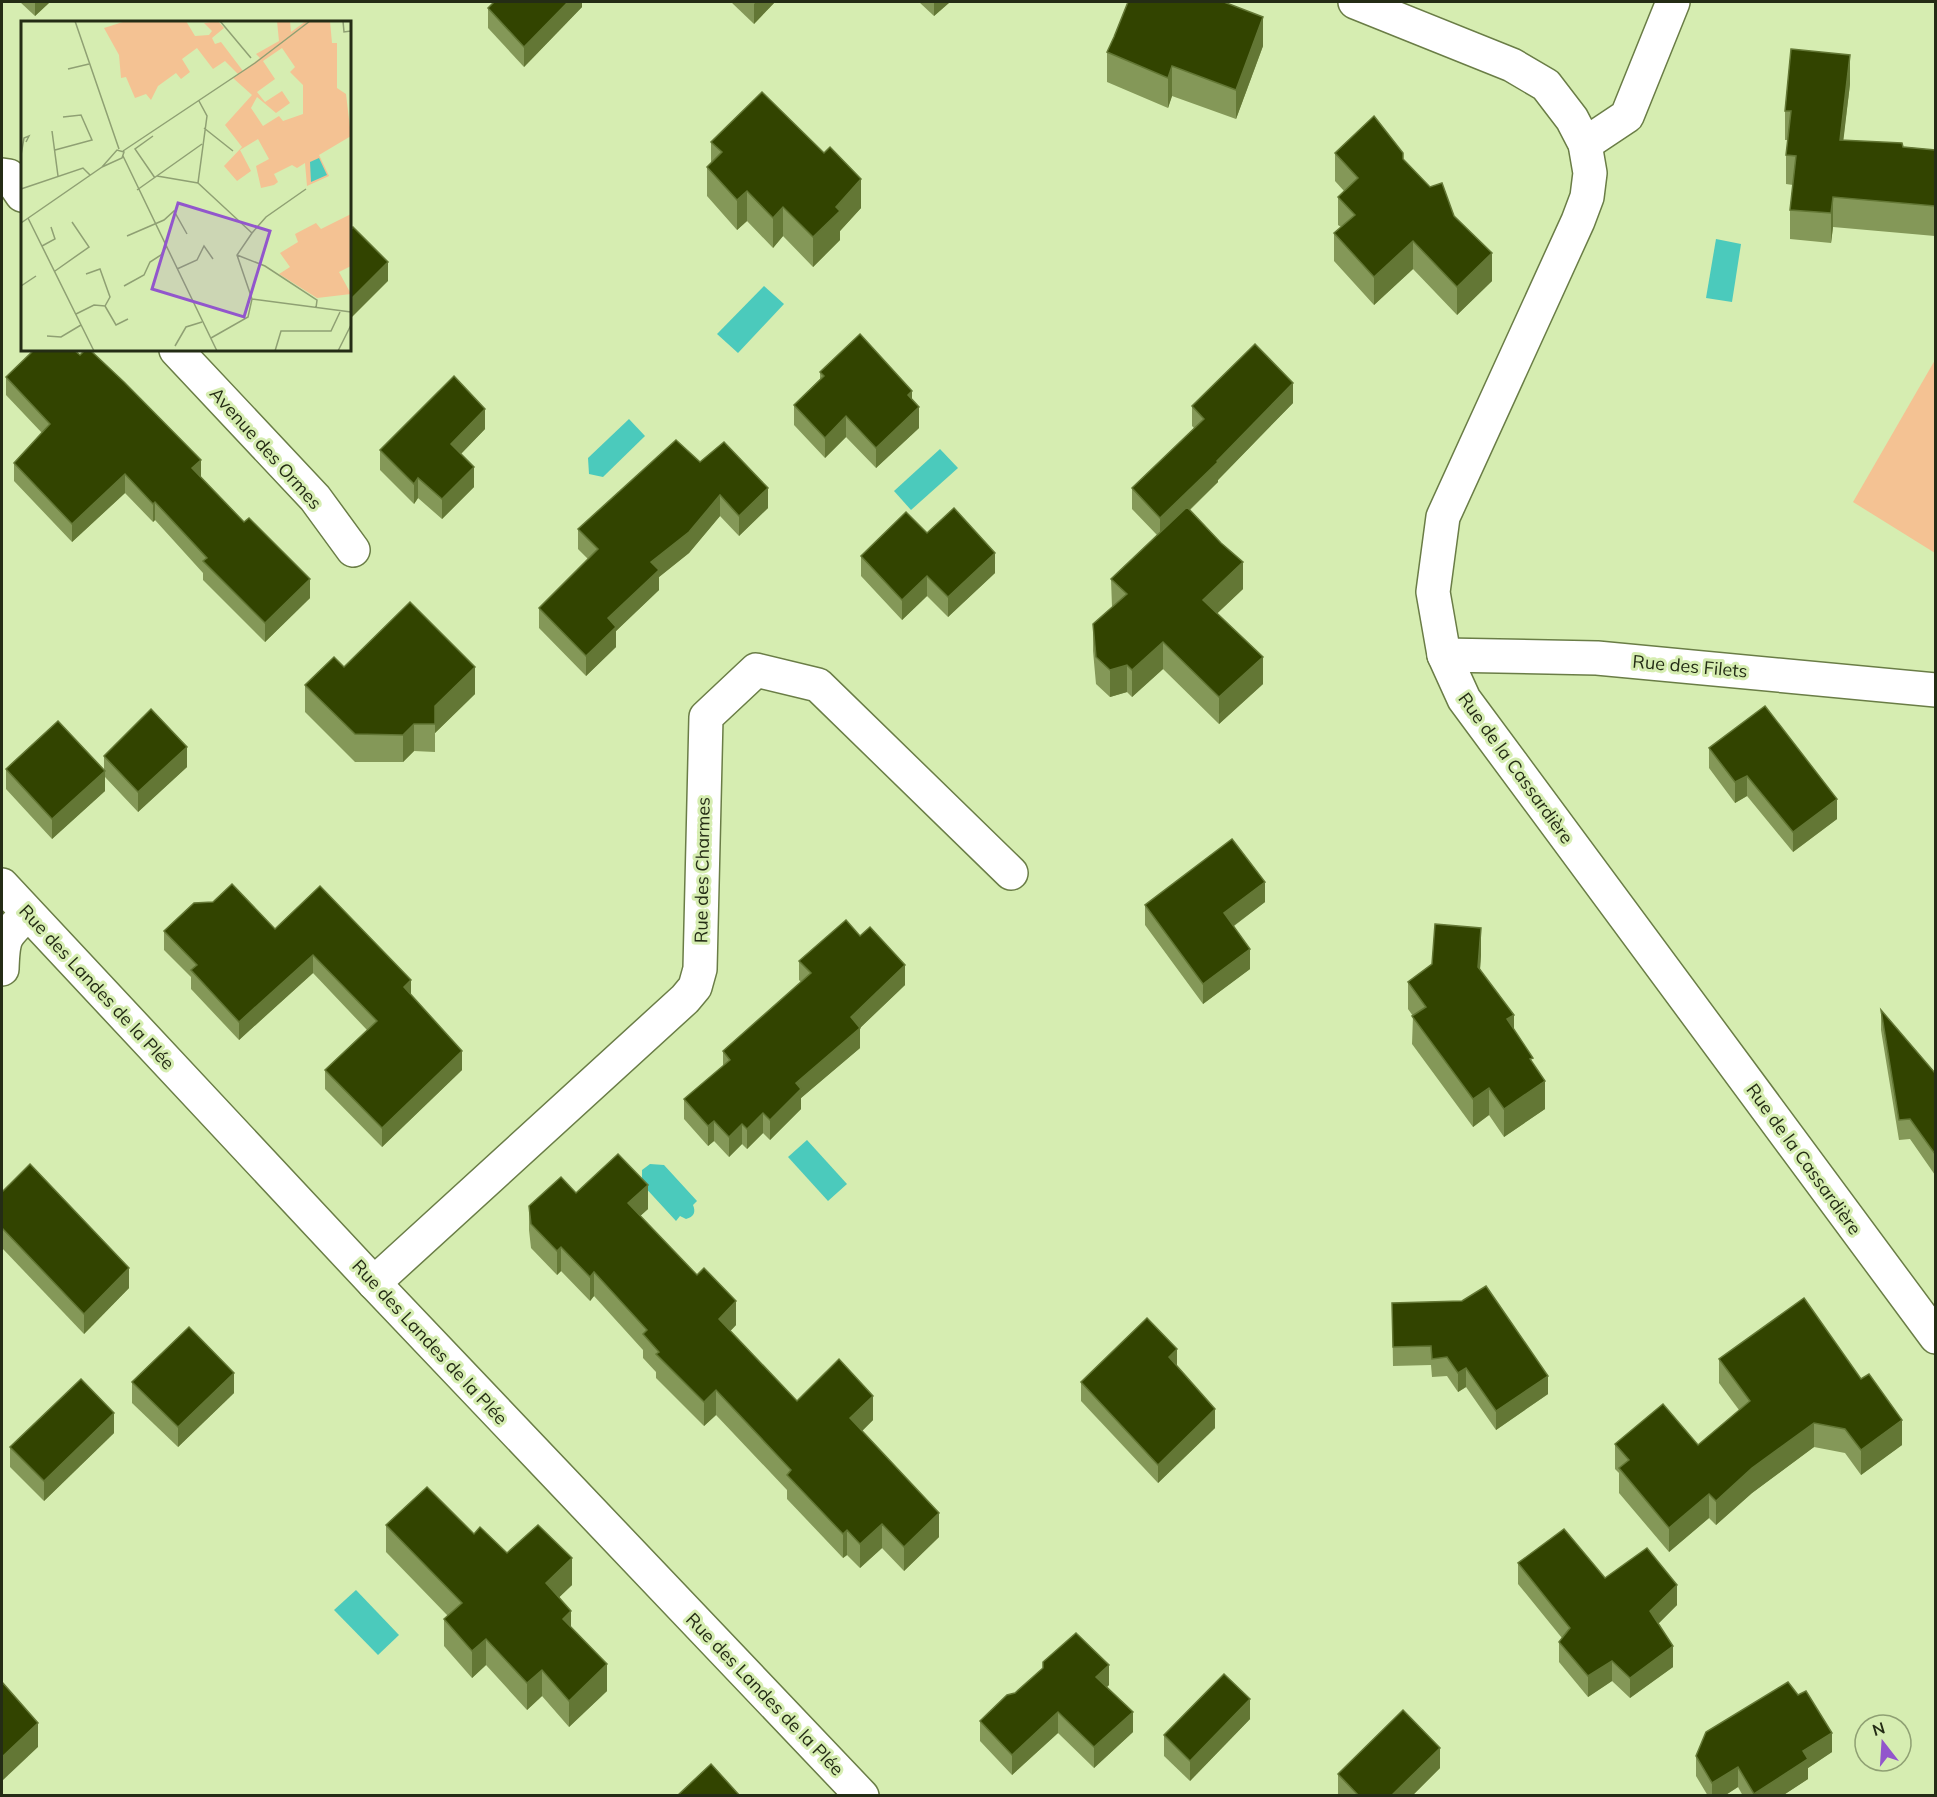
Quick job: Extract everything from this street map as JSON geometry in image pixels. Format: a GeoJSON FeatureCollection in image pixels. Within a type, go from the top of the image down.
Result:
{"type":"FeatureCollection","features":[{"type":"Feature","properties":{"kind":"street","name":"Rue de la Cassardière"},"geometry":{"type":"LineString","coordinates":[[1355,2],[1512,66],[1546,85],[1572,119],[1585,144],[1590,173],[1587,197],[1578,221],[1443,517],[1432,592],[1444,655],[1464,699],[1935,1337]]}},
{"type":"Feature","properties":{"kind":"street"},"geometry":{"type":"LineString","coordinates":[[1585,144],[1627,116],[1673,2]]}},
{"type":"Feature","properties":{"kind":"street"},"geometry":{"type":"LineString","coordinates":[[2,175],[9,176],[21,194]]}},
{"type":"Feature","properties":{"kind":"street","name":"Avenue des Ormes"},"geometry":{"type":"LineString","coordinates":[[177,351],[315,498],[353,550]]}},
{"type":"Feature","properties":{"kind":"street","name":"Rue des Filets"},"geometry":{"type":"LineString","coordinates":[[1444,655],[1597,658],[1935,690]]}},
{"type":"Feature","properties":{"kind":"street","name":"Rue des Charmes"},"geometry":{"type":"LineString","coordinates":[[374,1282],[685,999],[695,987],[700,969],[706,717],[756,670],[818,685],[1011,873]]}},
{"type":"Feature","properties":{"kind":"street","name":"Rue des Landes de la Plée"},"geometry":{"type":"LineString","coordinates":[[2,885],[374,1282],[862,1796]]}},
{"type":"Feature","properties":{"kind":"street"},"geometry":{"type":"LineString","coordinates":[[2,969],[3,942],[28,914]]}},
{"type":"Feature","properties":{"kind":"shaded area"},"geometry":{"type":"Polygon","coordinates":[[[1935,360],[1935,553],[1853,502],[1935,360]]]}},
{"type":"Feature","properties":{"kind":"water"},"geometry":{"type":"Polygon","coordinates":[[[1716,239],[1741,244],[1732,302],[1706,298],[1716,239]]]}},
{"type":"Feature","properties":{"kind":"water"},"geometry":{"type":"Polygon","coordinates":[[[764,286],[784,304],[738,353],[717,334],[764,286]]]}},
{"type":"Feature","properties":{"kind":"water"},"geometry":{"type":"Polygon","coordinates":[[[629,419],[645,436],[603,477],[589,474],[588,458],[629,419]]]}},
{"type":"Feature","properties":{"kind":"water"},"geometry":{"type":"Polygon","coordinates":[[[940,449],[958,468],[911,510],[894,491],[940,449]]]}},
{"type":"Feature","properties":{"kind":"water"},"geometry":{"type":"Polygon","coordinates":[[[807,1140],[847,1184],[828,1201],[788,1157],[807,1140]]]}},
{"type":"Feature","properties":{"kind":"water"},"geometry":{"type":"Polygon","coordinates":[[[650,1164],[664,1165],[697,1201],[693,1205],[693,1216],[686,1219],[680,1216],[676,1221],[642,1184],[642,1170],[650,1164]]]}},
{"type":"Feature","properties":{"kind":"water"},"geometry":{"type":"Polygon","coordinates":[[[356,1590],[399,1635],[378,1655],[334,1610],[356,1590]]]}},
{"type":"Feature","properties":{"kind":"building"},"geometry":{"type":"Polygon","coordinates":[[[494,2],[568,2],[524,47],[488,8],[494,2]]]}},
{"type":"Feature","properties":{"kind":"building"},"geometry":{"type":"Polygon","coordinates":[[[1128,2],[1224,2],[1263,17],[1236,90],[1172,66],[1168,78],[1107,52],[1128,2]]]}},
{"type":"Feature","properties":{"kind":"building"},"geometry":{"type":"Polygon","coordinates":[[[1791,49],[1850,55],[1840,140],[1902,143],[1903,147],[1935,150],[1935,206],[1833,197],[1831,213],[1790,210],[1796,156],[1786,155],[1791,111],[1785,111],[1791,49]]]}},
{"type":"Feature","properties":{"kind":"building"},"geometry":{"type":"Polygon","coordinates":[[[762,92],[824,153],[830,147],[861,179],[836,207],[840,211],[813,237],[783,207],[773,218],[747,191],[737,200],[707,167],[722,152],[711,142],[762,92]]]}},
{"type":"Feature","properties":{"kind":"building"},"geometry":{"type":"Polygon","coordinates":[[[1374,116],[1403,153],[1403,159],[1430,187],[1442,183],[1454,216],[1492,253],[1457,287],[1413,241],[1374,277],[1334,233],[1355,215],[1338,197],[1358,178],[1335,153],[1374,116]]]}},
{"type":"Feature","properties":{"kind":"building"},"geometry":{"type":"Polygon","coordinates":[[[353,227],[388,262],[351,299],[351,230],[353,227]]]}},
{"type":"Feature","properties":{"kind":"building"},"geometry":{"type":"Polygon","coordinates":[[[860,334],[912,391],[908,395],[919,407],[876,448],[846,416],[825,438],[794,405],[824,376],[820,372],[860,334]]]}},
{"type":"Feature","properties":{"kind":"building"},"geometry":{"type":"Polygon","coordinates":[[[1255,344],[1293,383],[1218,462],[1160,518],[1132,488],[1204,419],[1192,406],[1255,344]]]}},
{"type":"Feature","properties":{"kind":"building"},"geometry":{"type":"Polygon","coordinates":[[[33,351],[75,351],[80,355],[84,351],[91,351],[201,460],[192,468],[244,522],[249,518],[310,579],[265,623],[203,561],[207,558],[155,502],[153,504],[125,474],[72,524],[14,463],[50,424],[6,377],[33,351]]]}},
{"type":"Feature","properties":{"kind":"building"},"geometry":{"type":"Polygon","coordinates":[[[454,376],[485,409],[451,444],[474,467],[442,499],[418,478],[414,484],[380,450],[454,376]]]}},
{"type":"Feature","properties":{"kind":"building"},"geometry":{"type":"Polygon","coordinates":[[[676,440],[700,462],[724,442],[768,488],[739,516],[720,495],[689,532],[651,562],[659,570],[608,618],[616,627],[586,656],[539,608],[598,549],[578,529],[676,440]]]}},
{"type":"Feature","properties":{"kind":"building"},"geometry":{"type":"Polygon","coordinates":[[[1187,507],[1221,543],[1243,562],[1203,600],[1263,657],[1219,697],[1163,642],[1132,670],[1127,665],[1110,670],[1096,657],[1093,624],[1127,594],[1111,579],[1187,507]]]}},
{"type":"Feature","properties":{"kind":"building"},"geometry":{"type":"Polygon","coordinates":[[[954,508],[995,553],[948,597],[927,576],[902,600],[861,556],[906,512],[927,533],[954,508]]]}},
{"type":"Feature","properties":{"kind":"building"},"geometry":{"type":"Polygon","coordinates":[[[410,602],[475,667],[435,706],[435,724],[414,724],[403,735],[355,734],[305,685],[334,657],[344,667],[410,602]]]}},
{"type":"Feature","properties":{"kind":"building"},"geometry":{"type":"Polygon","coordinates":[[[1765,706],[1837,799],[1793,832],[1747,776],[1735,782],[1709,748],[1765,706]]]}},
{"type":"Feature","properties":{"kind":"building"},"geometry":{"type":"Polygon","coordinates":[[[151,709],[187,747],[138,792],[104,756],[151,709]]]}},
{"type":"Feature","properties":{"kind":"building"},"geometry":{"type":"Polygon","coordinates":[[[58,721],[105,771],[52,819],[6,769],[58,721]]]}},
{"type":"Feature","properties":{"kind":"building"},"geometry":{"type":"Polygon","coordinates":[[[1232,839],[1265,882],[1224,913],[1250,949],[1203,984],[1145,905],[1232,839]]]}},
{"type":"Feature","properties":{"kind":"building"},"geometry":{"type":"Polygon","coordinates":[[[232,884],[275,929],[320,886],[411,980],[404,987],[462,1051],[382,1128],[325,1070],[377,1021],[313,955],[239,1022],[191,970],[197,965],[164,931],[194,903],[213,902],[232,884]]]}},
{"type":"Feature","properties":{"kind":"building"},"geometry":{"type":"Polygon","coordinates":[[[846,920],[860,936],[870,927],[905,965],[851,1017],[860,1028],[796,1083],[801,1089],[770,1120],[763,1113],[747,1129],[742,1124],[729,1137],[714,1121],[708,1126],[684,1099],[730,1060],[723,1051],[811,973],[799,961],[846,920]]]}},
{"type":"Feature","properties":{"kind":"building"},"geometry":{"type":"Polygon","coordinates":[[[1435,924],[1481,928],[1478,967],[1514,1015],[1507,1019],[1545,1081],[1504,1109],[1489,1088],[1473,1099],[1412,1016],[1426,1007],[1408,982],[1432,964],[1435,924]]]}},
{"type":"Feature","properties":{"kind":"building"},"geometry":{"type":"Polygon","coordinates":[[[1881,1010],[1935,1073],[1935,1154],[1910,1119],[1899,1120],[1881,1010]]]}},
{"type":"Feature","properties":{"kind":"building"},"geometry":{"type":"Polygon","coordinates":[[[618,1154],[648,1185],[628,1203],[697,1275],[704,1268],[736,1301],[719,1319],[797,1401],[839,1359],[873,1396],[850,1418],[939,1513],[904,1547],[882,1524],[860,1544],[847,1530],[843,1534],[787,1475],[791,1470],[716,1390],[704,1402],[656,1354],[659,1352],[643,1334],[647,1330],[594,1272],[590,1277],[561,1247],[557,1251],[531,1224],[529,1206],[561,1177],[576,1193],[618,1154]]]}},
{"type":"Feature","properties":{"kind":"building"},"geometry":{"type":"Polygon","coordinates":[[[30,1164],[129,1268],[84,1314],[2,1228],[2,1192],[30,1164]]]}},
{"type":"Feature","properties":{"kind":"building"},"geometry":{"type":"Polygon","coordinates":[[[1486,1286],[1548,1376],[1496,1411],[1466,1368],[1458,1373],[1447,1357],[1432,1359],[1431,1346],[1393,1347],[1392,1303],[1462,1301],[1486,1286]]]}},
{"type":"Feature","properties":{"kind":"building"},"geometry":{"type":"Polygon","coordinates":[[[1804,1298],[1861,1379],[1869,1374],[1902,1420],[1861,1450],[1845,1429],[1814,1423],[1752,1468],[1716,1501],[1709,1494],[1669,1528],[1619,1468],[1629,1460],[1615,1444],[1663,1404],[1698,1445],[1750,1401],[1719,1359],[1804,1298]]]}},
{"type":"Feature","properties":{"kind":"building"},"geometry":{"type":"Polygon","coordinates":[[[1147,1318],[1177,1349],[1169,1357],[1215,1409],[1158,1465],[1081,1382],[1147,1318]]]}},
{"type":"Feature","properties":{"kind":"building"},"geometry":{"type":"Polygon","coordinates":[[[189,1327],[234,1373],[178,1427],[132,1382],[189,1327]]]}},
{"type":"Feature","properties":{"kind":"building"},"geometry":{"type":"Polygon","coordinates":[[[81,1379],[114,1413],[44,1481],[10,1447],[81,1379]]]}},
{"type":"Feature","properties":{"kind":"building"},"geometry":{"type":"Polygon","coordinates":[[[427,1487],[474,1534],[480,1527],[507,1553],[538,1525],[572,1558],[546,1583],[571,1611],[563,1619],[607,1664],[569,1701],[542,1670],[527,1683],[486,1639],[472,1651],[444,1619],[462,1603],[386,1525],[427,1487]]]}},
{"type":"Feature","properties":{"kind":"building"},"geometry":{"type":"Polygon","coordinates":[[[1564,1529],[1605,1578],[1647,1548],[1677,1585],[1650,1611],[1673,1646],[1630,1678],[1612,1661],[1588,1676],[1559,1642],[1570,1628],[1518,1563],[1564,1529]]]}},
{"type":"Feature","properties":{"kind":"building"},"geometry":{"type":"Polygon","coordinates":[[[1076,1633],[1109,1665],[1096,1677],[1133,1712],[1094,1747],[1058,1712],[1012,1755],[980,1721],[1007,1695],[1015,1693],[1043,1668],[1043,1662],[1076,1633]]]}},
{"type":"Feature","properties":{"kind":"building"},"geometry":{"type":"Polygon","coordinates":[[[1224,1674],[1250,1699],[1190,1761],[1164,1735],[1224,1674]]]}},
{"type":"Feature","properties":{"kind":"building"},"geometry":{"type":"Polygon","coordinates":[[[2,1682],[38,1723],[2,1757],[2,1682]]]}},
{"type":"Feature","properties":{"kind":"building"},"geometry":{"type":"Polygon","coordinates":[[[1788,1682],[1798,1695],[1806,1691],[1832,1733],[1803,1751],[1808,1759],[1754,1794],[1738,1767],[1712,1783],[1696,1756],[1706,1732],[1788,1682]]]}},
{"type":"Feature","properties":{"kind":"building"},"geometry":{"type":"Polygon","coordinates":[[[1403,1710],[1440,1748],[1391,1796],[1359,1796],[1338,1774],[1403,1710]]]}},
{"type":"Feature","properties":{"kind":"building"},"geometry":{"type":"Polygon","coordinates":[[[711,1764],[740,1796],[677,1796],[711,1764]]]}}]}
